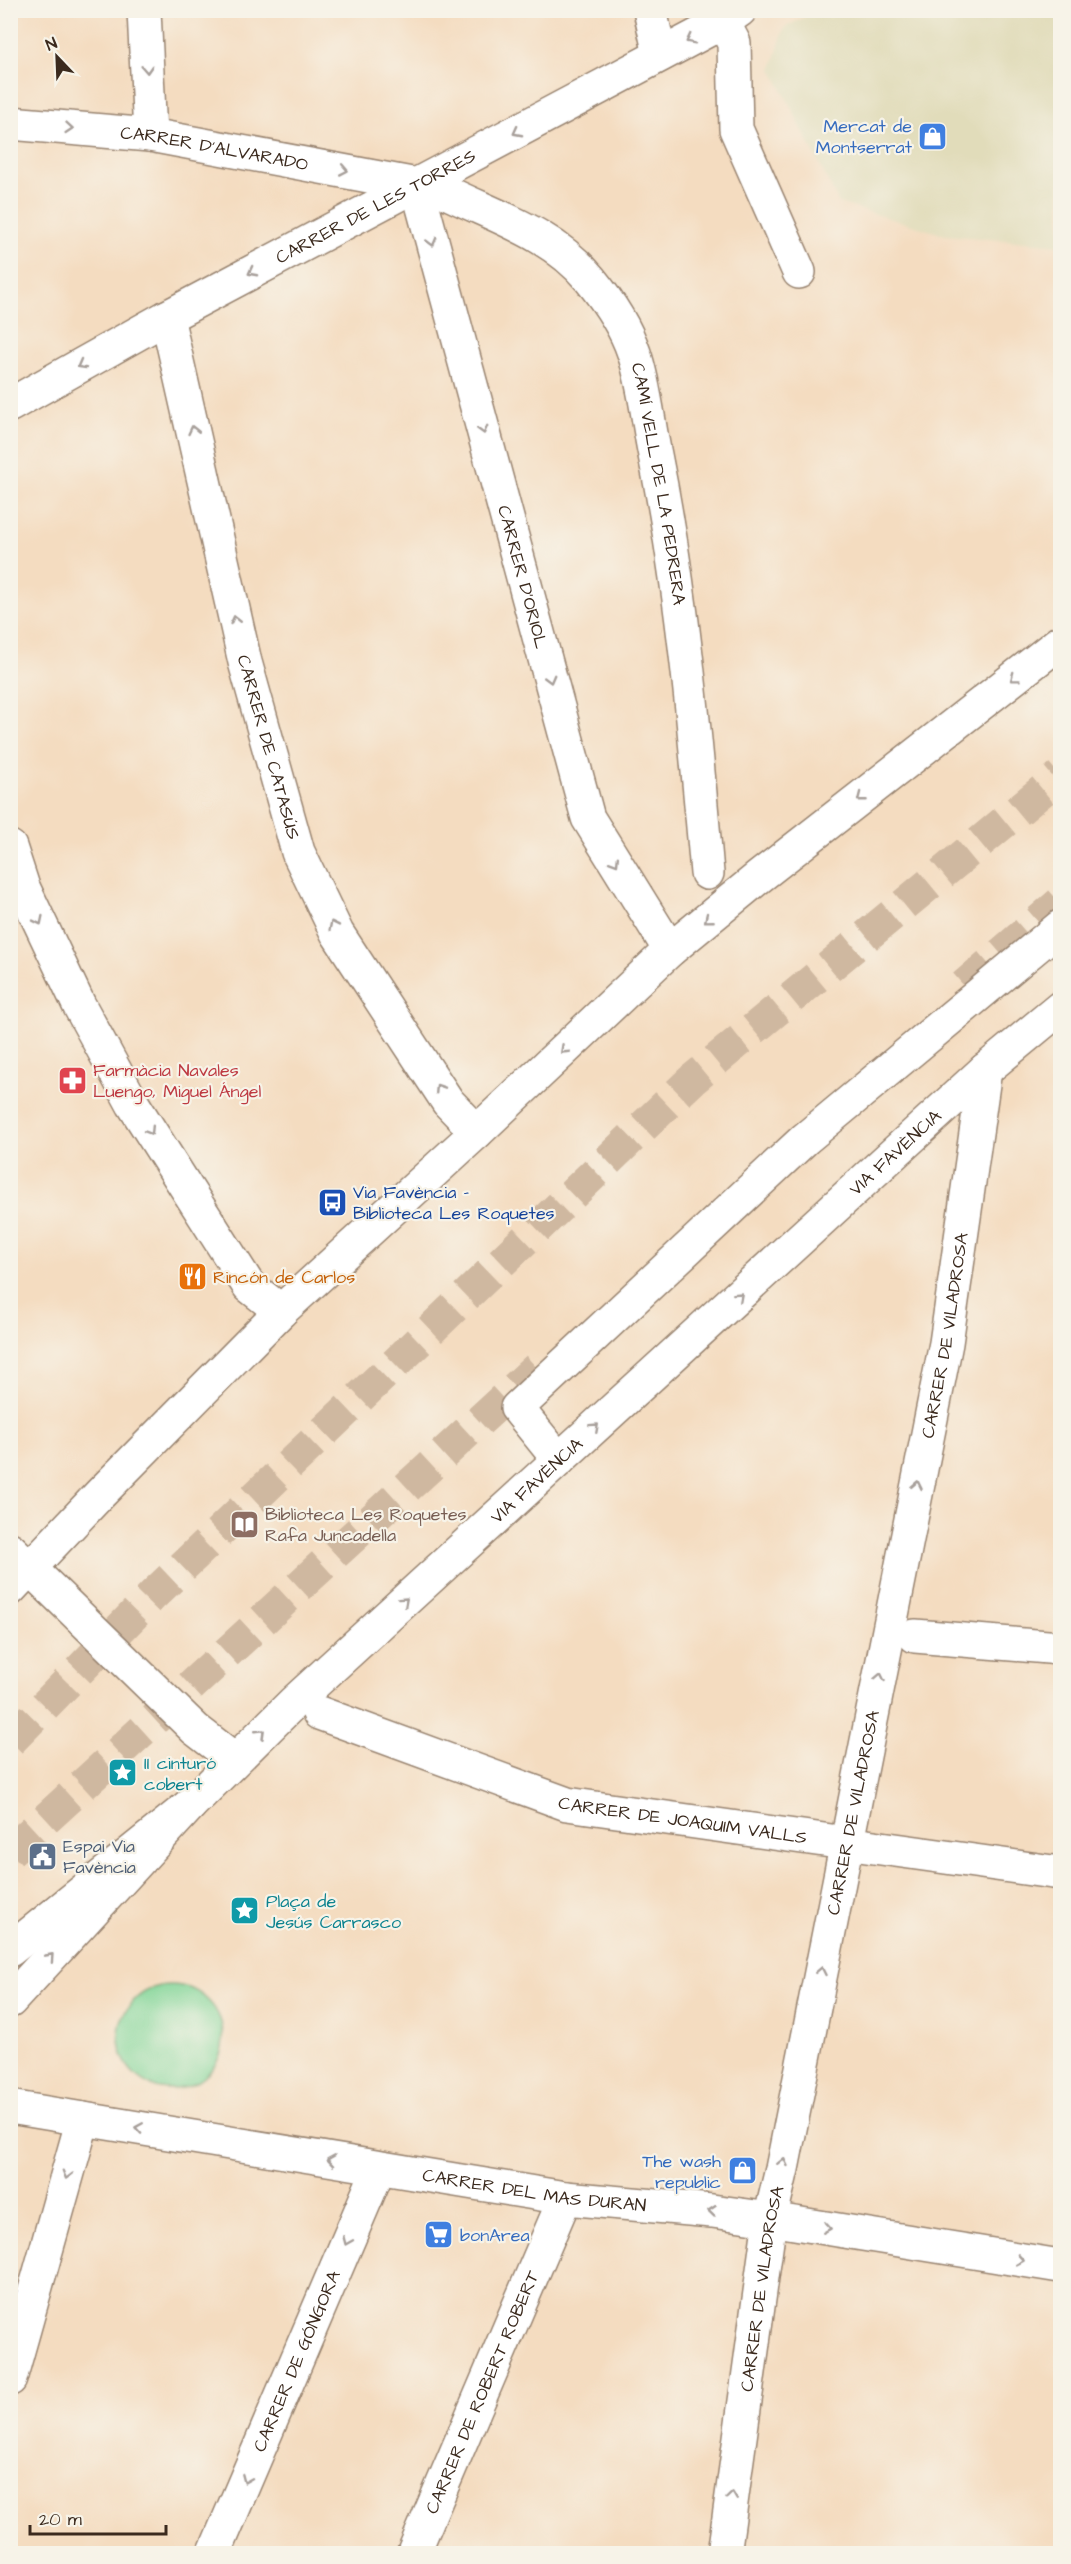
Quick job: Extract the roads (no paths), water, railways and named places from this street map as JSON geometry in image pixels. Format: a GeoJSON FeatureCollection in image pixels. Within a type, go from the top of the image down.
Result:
{"type":"FeatureCollection","features":[{"type":"Feature","properties":{"kind":"main road"},"geometry":{"type":"LineString","coordinates":[[144,10],[150,135]]}},
{"type":"Feature","properties":{"kind":"main road"},"geometry":{"type":"LineString","coordinates":[[650,10],[660,55]]}},
{"type":"Feature","properties":{"kind":"main road"},"geometry":{"type":"LineString","coordinates":[[732,16],[736,129],[799,272]]}},
{"type":"Feature","properties":{"kind":"main road","name":"CARRER DE LES TORRES"},"geometry":{"type":"LineString","coordinates":[[10,405],[167,317],[431,188],[660,55],[732,16]]}},
{"type":"Feature","properties":{"kind":"main road","name":"CARRER D'ALVARADO"},"geometry":{"type":"LineString","coordinates":[[10,123],[150,135],[431,188]]}},
{"type":"Feature","properties":{"kind":"main road","name":"CAMÍ VELL DE LA PEDRERA"},"geometry":{"type":"LineString","coordinates":[[431,188],[528,229],[560,250],[589,278],[615,312],[634,353],[662,488],[684,618],[707,873]]}},
{"type":"Feature","properties":{"kind":"main road","name":"CARRER D'ORIOL"},"geometry":{"type":"LineString","coordinates":[[431,188],[588,818],[670,950]]}},
{"type":"Feature","properties":{"kind":"main road","name":"CARRER DE CATASÚS"},"geometry":{"type":"LineString","coordinates":[[167,317],[244,662],[298,852],[337,933],[448,1102],[477,1132]]}},
{"type":"Feature","properties":{"kind":"main road"},"geometry":{"type":"LineString","coordinates":[[234,1759],[195,1729],[133,1668],[18,1568],[100,1494],[282,1311],[670,950],[759,877],[1060,642]]}},
{"type":"Feature","properties":{"kind":"main road"},"geometry":{"type":"LineString","coordinates":[[10,848],[33,909],[80,1005],[133,1104],[249,1286],[282,1311]]}},
{"type":"Feature","properties":{"kind":"main road"},"geometry":{"type":"LineString","coordinates":[[560,1460],[517,1408],[805,1139],[1060,927]]}},
{"type":"Feature","properties":{"kind":"main road","name":"VIA FAVÈNCIA"},"geometry":{"type":"LineString","coordinates":[[10,2001],[234,1759],[985,1070],[1060,1008]]}},
{"type":"Feature","properties":{"kind":"main road","name":"CARRER DE VILADROSA"},"geometry":{"type":"LineString","coordinates":[[724,2553],[770,2219],[782,2169],[946,1342],[985,1070]]}},
{"type":"Feature","properties":{"kind":"main road"},"geometry":{"type":"LineString","coordinates":[[915,1636],[1060,1648]]}},
{"type":"Feature","properties":{"kind":"main road","name":"CARRER DE JOAQUIM VALLS"},"geometry":{"type":"LineString","coordinates":[[319,1713],[567,1804],[1060,1873]]}},
{"type":"Feature","properties":{"kind":"main road"},"geometry":{"type":"LineString","coordinates":[[10,1950],[190,1805]]}},
{"type":"Feature","properties":{"kind":"main road","name":"CARRER DEL MAS DURAN"},"geometry":{"type":"LineString","coordinates":[[10,2107],[565,2198],[712,2211],[1060,2266]]}},
{"type":"Feature","properties":{"kind":"main road"},"geometry":{"type":"LineString","coordinates":[[10,2379],[83,2119]]}},
{"type":"Feature","properties":{"kind":"main road","name":"CARRER DE GÓNGORA"},"geometry":{"type":"LineString","coordinates":[[214,2553],[379,2168]]}},
{"type":"Feature","properties":{"kind":"main road","name":"CARRER DE ROBERT ROBERT"},"geometry":{"type":"LineString","coordinates":[[413,2553],[565,2198]]}},
{"type":"Feature","properties":{"kind":"tunnel"},"geometry":{"type":"LineString","coordinates":[[10,1741],[153,1595],[692,1080],[1060,776]]}},
{"type":"Feature","properties":{"kind":"tunnel"},"geometry":{"type":"LineString","coordinates":[[964,986],[1060,903]]}},
{"type":"Feature","properties":{"kind":"tunnel"},"geometry":{"type":"LineString","coordinates":[[10,1852],[537,1368]]}},
{"type":"Feature","properties":{"kind":"place","name":"Mercat de Montserrat"},"geometry":{"type":"Point","coordinates":[933,136]}},
{"type":"Feature","properties":{"kind":"place","name":"Farmàcia Navales Luengo, Miguel Ángel"},"geometry":{"type":"Point","coordinates":[72,1080]}},
{"type":"Feature","properties":{"kind":"place","name":"Via Favència - Biblioteca Les Roquetes"},"geometry":{"type":"Point","coordinates":[332,1202]}},
{"type":"Feature","properties":{"kind":"place","name":"Rincón de Carlos"},"geometry":{"type":"Point","coordinates":[192,1277]}},
{"type":"Feature","properties":{"kind":"place","name":"Biblioteca Les Roquetes Rafa Juncadella"},"geometry":{"type":"Point","coordinates":[244,1524]}},
{"type":"Feature","properties":{"kind":"place","name":"II cinturó cobert"},"geometry":{"type":"Point","coordinates":[123,1773]}},
{"type":"Feature","properties":{"kind":"place","name":"Espai Via Favència"},"geometry":{"type":"Point","coordinates":[42,1856]}},
{"type":"Feature","properties":{"kind":"place","name":"Plaça de Jesús Carrasco"},"geometry":{"type":"Point","coordinates":[245,1911]}},
{"type":"Feature","properties":{"kind":"place","name":"The wash republic"},"geometry":{"type":"Point","coordinates":[742,2171]}},
{"type":"Feature","properties":{"kind":"place","name":"bonArea"},"geometry":{"type":"Point","coordinates":[439,2235]}}]}
